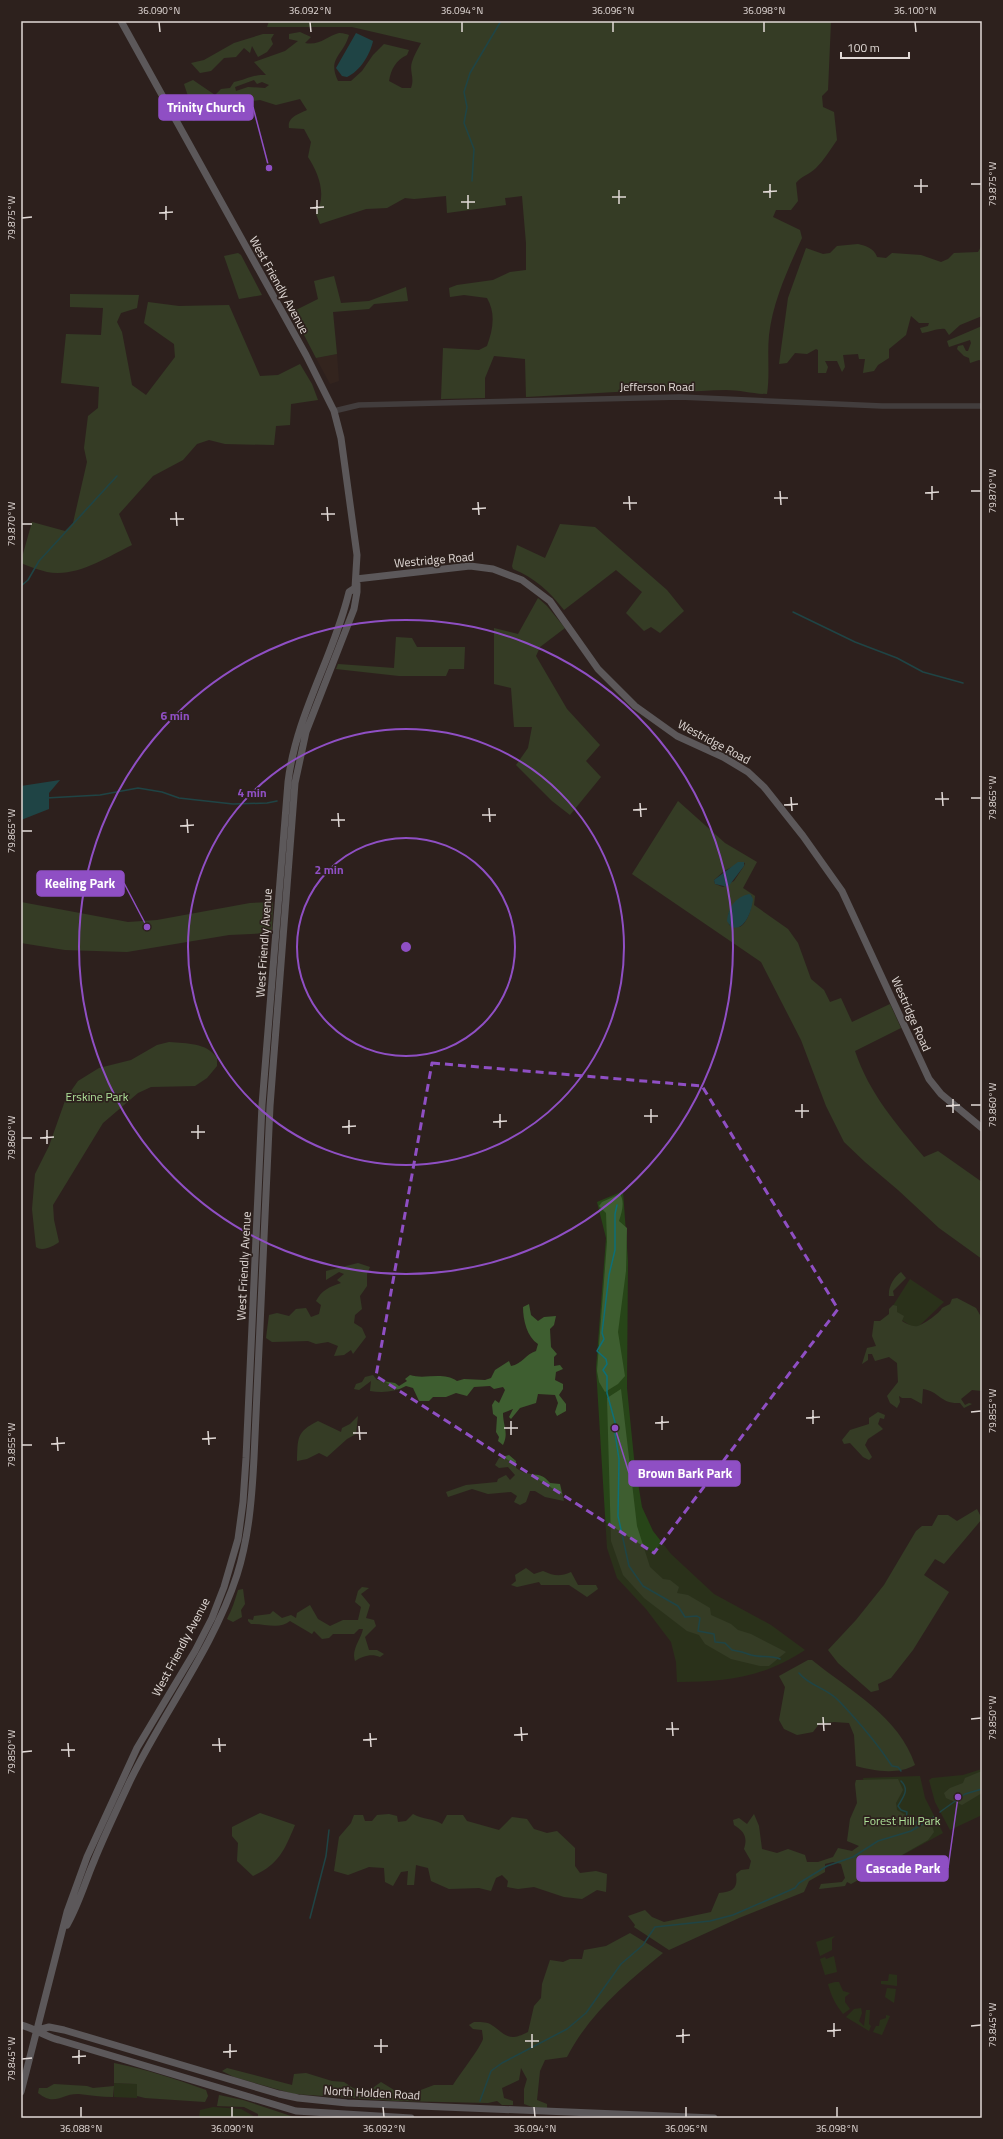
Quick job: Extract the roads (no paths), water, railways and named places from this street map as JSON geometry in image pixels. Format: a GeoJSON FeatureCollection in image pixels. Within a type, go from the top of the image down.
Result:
{"type":"FeatureCollection","features":[{"type":"Feature","properties":{"kind":"main road","name":"West Friendly Avenue"},"geometry":{"type":"LineString","coordinates":[[21,2092],[64,1930],[67,1912],[87,1857],[137,1748],[191,1657],[212,1618],[230,1571],[238,1539],[243,1502],[262,1105],[290,759],[299,727],[335,638],[349,592],[355,588],[356,579],[357,555],[352,508],[341,438],[334,411],[306,355],[121,21]]}},
{"type":"Feature","properties":{"kind":"main road","name":"Westridge Road"},"geometry":{"type":"LineString","coordinates":[[356,579],[470,566],[494,569],[522,580],[550,601],[598,669],[635,706],[677,736],[723,757],[748,772],[764,787],[803,836],[842,891],[929,1079],[941,1094],[982,1128]]}},
{"type":"Feature","properties":{"kind":"main road","name":"West Friendly Avenue"},"geometry":{"type":"LineString","coordinates":[[64,1930],[74,1914],[94,1860],[144,1752],[219,1621],[238,1574],[245,1543],[251,1503],[270,1106],[295,783],[306,732],[354,609],[357,592],[356,579]]}},
{"type":"Feature","properties":{"kind":"main road","name":"North Holden Road"},"geometry":{"type":"LineString","coordinates":[[21,2025],[38,2030],[45,2036],[296,2111],[411,2118]]}},
{"type":"Feature","properties":{"kind":"main road","name":"North Holden Road"},"geometry":{"type":"LineString","coordinates":[[38,2030],[49,2027],[84,2036],[298,2098],[347,2104],[714,2118]]}},
{"type":"Feature","properties":{"kind":"street","name":"Jefferson Road"},"geometry":{"type":"LineString","coordinates":[[334,411],[359,405],[680,397],[882,406],[982,406]]}},
{"type":"Feature","properties":{"kind":"water"},"geometry":{"type":"Polygon","coordinates":[[[356,33],[373,41],[372,46],[364,62],[356,71],[347,77],[342,76],[336,68],[356,33]]]}},
{"type":"Feature","properties":{"kind":"water"},"geometry":{"type":"Polygon","coordinates":[[[60,780],[49,793],[49,809],[21,820],[21,786],[60,780]]]}},
{"type":"Feature","properties":{"kind":"water"},"geometry":{"type":"Polygon","coordinates":[[[738,862],[744,862],[744,866],[728,887],[715,884],[714,880],[738,862]]]}},
{"type":"Feature","properties":{"kind":"water"},"geometry":{"type":"Polygon","coordinates":[[[749,894],[753,899],[747,919],[736,928],[731,927],[727,921],[733,904],[744,895],[749,894]]]}},
{"type":"Feature","properties":{"kind":"waterway"},"geometry":{"type":"LineString","coordinates":[[472,181],[474,149],[464,123],[467,107],[464,92],[470,73],[501,21]]}},
{"type":"Feature","properties":{"kind":"waterway"},"geometry":{"type":"LineString","coordinates":[[21,586],[28,580],[39,561],[117,476]]}},
{"type":"Feature","properties":{"kind":"waterway"},"geometry":{"type":"LineString","coordinates":[[793,612],[855,642],[897,658],[923,672],[963,683]]}},
{"type":"Feature","properties":{"kind":"waterway"},"geometry":{"type":"LineString","coordinates":[[46,798],[100,795],[138,788],[162,792],[179,798],[233,804],[267,803],[277,801]]}},
{"type":"Feature","properties":{"kind":"waterway"},"geometry":{"type":"LineString","coordinates":[[617,1205],[615,1214],[615,1250],[609,1275],[602,1333],[604,1339],[597,1351],[606,1359],[607,1364],[603,1370],[607,1376],[607,1393],[616,1426],[615,1433],[619,1459],[618,1516],[629,1566],[643,1586],[678,1606],[685,1617],[697,1616],[700,1618],[698,1631],[714,1634],[715,1642],[725,1643],[732,1650],[751,1655],[780,1659]]}},
{"type":"Feature","properties":{"kind":"waterway"},"geometry":{"type":"LineString","coordinates":[[799,1673],[808,1681],[829,1693],[839,1701],[867,1732],[892,1766],[898,1767],[901,1771]]}},
{"type":"Feature","properties":{"kind":"waterway"},"geometry":{"type":"LineString","coordinates":[[901,1781],[905,1787],[905,1794],[898,1806],[901,1810],[907,1812],[906,1819],[913,1824],[917,1822],[918,1827]]}},
{"type":"Feature","properties":{"kind":"waterway"},"geometry":{"type":"LineString","coordinates":[[940,1812],[965,1794],[982,1789]]}},
{"type":"Feature","properties":{"kind":"waterway"},"geometry":{"type":"LineString","coordinates":[[480,2101],[491,2071],[502,2063],[567,2029],[586,2013],[621,1964],[643,1945],[655,1927],[710,1921],[733,1915],[795,1888],[799,1883],[827,1866],[853,1857],[878,1841],[911,1831],[934,1817]]}},
{"type":"Feature","properties":{"kind":"waterway"},"geometry":{"type":"LineString","coordinates":[[310,1918],[326,1856],[329,1830]]}},
{"type":"Feature","properties":{"kind":"place","name":"Trinity Church"},"geometry":{"type":"Point","coordinates":[269,168]}},
{"type":"Feature","properties":{"kind":"place","name":"Keeling Park"},"geometry":{"type":"Point","coordinates":[147,927]}},
{"type":"Feature","properties":{"kind":"place","name":"Brown Bark Park"},"geometry":{"type":"Point","coordinates":[615,1428]}},
{"type":"Feature","properties":{"kind":"place","name":"Cascade Park"},"geometry":{"type":"Point","coordinates":[958,1797]}},
{"type":"Feature","properties":{"kind":"park label","name":"Erskine Park"},"geometry":{"type":"Point","coordinates":[97,1097]}},
{"type":"Feature","properties":{"kind":"park label","name":"Forest Hill Park"},"geometry":{"type":"Point","coordinates":[902,1821]}}]}
